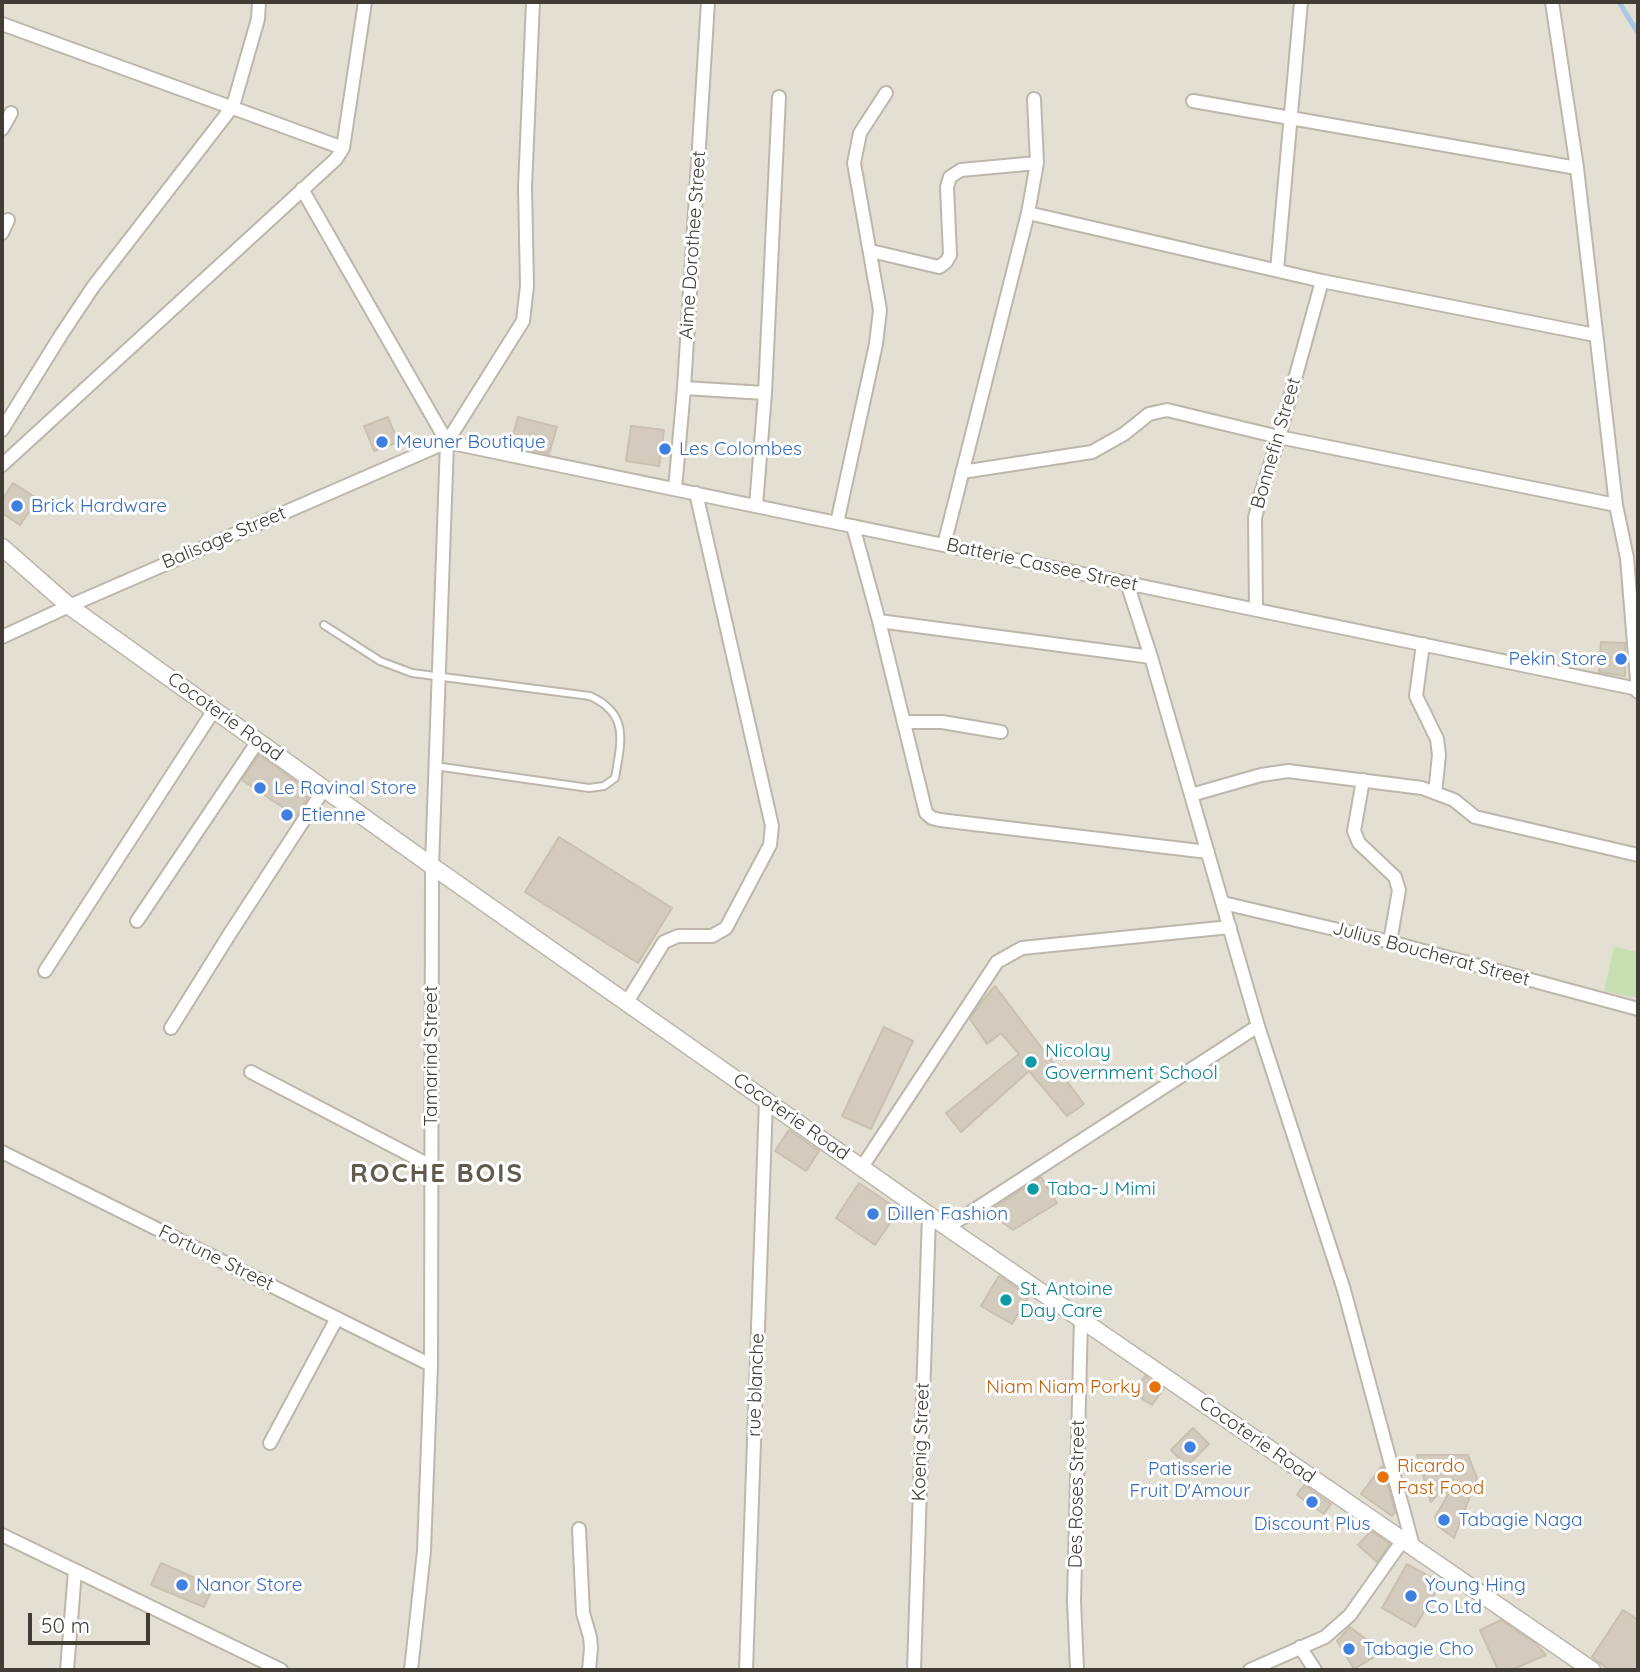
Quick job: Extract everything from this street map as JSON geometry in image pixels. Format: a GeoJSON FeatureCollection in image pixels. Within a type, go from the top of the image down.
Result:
{"type":"FeatureCollection","features":[{"type":"Feature","properties":{"kind":"street"},"geometry":{"type":"LineString","coordinates":[[2,430],[93,287],[233,106],[258,19],[259,2]]}},
{"type":"Feature","properties":{"kind":"street"},"geometry":{"type":"LineString","coordinates":[[2,466],[336,159],[343,148],[365,2]]}},
{"type":"Feature","properties":{"kind":"street"},"geometry":{"type":"LineString","coordinates":[[302,189],[447,442],[523,321],[527,286],[526,187],[533,2]]}},
{"type":"Feature","properties":{"kind":"street","name":"Aime Dorothee Street"},"geometry":{"type":"LineString","coordinates":[[675,489],[684,388],[708,2]]}},
{"type":"Feature","properties":{"kind":"street"},"geometry":{"type":"LineString","coordinates":[[1277,270],[1301,2]]}},
{"type":"Feature","properties":{"kind":"street"},"geometry":{"type":"LineString","coordinates":[[1552,2],[1577,168],[1616,505],[1638,580]]}},
{"type":"Feature","properties":{"kind":"street"},"geometry":{"type":"LineString","coordinates":[[2,24],[343,148]]}},
{"type":"Feature","properties":{"kind":"street"},"geometry":{"type":"LineString","coordinates":[[837,523],[876,344],[880,310],[854,163],[860,133],[886,93]]}},
{"type":"Feature","properties":{"kind":"street"},"geometry":{"type":"LineString","coordinates":[[756,506],[765,393],[779,97]]}},
{"type":"Feature","properties":{"kind":"street"},"geometry":{"type":"LineString","coordinates":[[944,545],[1028,213],[1037,163],[1034,99]]}},
{"type":"Feature","properties":{"kind":"street"},"geometry":{"type":"LineString","coordinates":[[1193,101],[1577,168]]}},
{"type":"Feature","properties":{"kind":"street"},"geometry":{"type":"LineString","coordinates":[[2,129],[11,113]]}},
{"type":"Feature","properties":{"kind":"street"},"geometry":{"type":"LineString","coordinates":[[871,251],[939,267],[950,255],[947,187],[950,177],[961,170],[1037,163]]}},
{"type":"Feature","properties":{"kind":"street"},"geometry":{"type":"LineString","coordinates":[[1028,213],[1322,281],[1595,335]]}},
{"type":"Feature","properties":{"kind":"street"},"geometry":{"type":"LineString","coordinates":[[2,233],[8,220]]}},
{"type":"Feature","properties":{"kind":"street","name":"Bonnefin Street"},"geometry":{"type":"LineString","coordinates":[[1256,609],[1255,518],[1322,281]]}},
{"type":"Feature","properties":{"kind":"street"},"geometry":{"type":"LineString","coordinates":[[684,388],[765,393]]}},
{"type":"Feature","properties":{"kind":"street"},"geometry":{"type":"LineString","coordinates":[[962,472],[1092,452],[1124,434],[1149,415],[1167,410],[1279,438],[1616,505]]}},
{"type":"Feature","properties":{"kind":"street","name":"Batterie Cassee Street"},"geometry":{"type":"LineString","coordinates":[[447,442],[1638,690]]}},
{"type":"Feature","properties":{"kind":"street","name":"Balisage Street"},"geometry":{"type":"LineString","coordinates":[[2,637],[447,442]]}},
{"type":"Feature","properties":{"kind":"street","name":"Tamarind Street"},"geometry":{"type":"LineString","coordinates":[[411,1670],[424,1551],[431,1365],[432,866],[447,442]]}},
{"type":"Feature","properties":{"kind":"street"},"geometry":{"type":"LineString","coordinates":[[627,1002],[664,942],[678,936],[712,936],[726,928],[770,845],[772,825],[696,493]]}},
{"type":"Feature","properties":{"kind":"street"},"geometry":{"type":"LineString","coordinates":[[853,526],[926,813],[932,818],[1208,852]]}},
{"type":"Feature","properties":{"kind":"street","name":"Cocoterie Road"},"geometry":{"type":"LineString","coordinates":[[2,547],[69,606],[432,866],[929,1215],[1592,1670]]}},
{"type":"Feature","properties":{"kind":"street"},"geometry":{"type":"LineString","coordinates":[[1633,556],[1638,690]]}},
{"type":"Feature","properties":{"kind":"street"},"geometry":{"type":"LineString","coordinates":[[1127,583],[1258,1026],[1344,1290],[1408,1543],[1350,1615],[1325,1637],[1250,1670]]}},
{"type":"Feature","properties":{"kind":"street"},"geometry":{"type":"LineString","coordinates":[[879,621],[1151,657]]}},
{"type":"Feature","properties":{"kind":"street"},"geometry":{"type":"LineString","coordinates":[[1423,644],[1416,696],[1437,739],[1439,755],[1435,793]]}},
{"type":"Feature","properties":{"kind":"street"},"geometry":{"type":"LineString","coordinates":[[45,971],[214,710]]}},
{"type":"Feature","properties":{"kind":"street"},"geometry":{"type":"LineString","coordinates":[[904,722],[943,722],[1002,732]]}},
{"type":"Feature","properties":{"kind":"street"},"geometry":{"type":"LineString","coordinates":[[137,921],[258,741]]}},
{"type":"Feature","properties":{"kind":"street"},"geometry":{"type":"LineString","coordinates":[[1191,795],[1261,775],[1288,771],[1363,780],[1422,788],[1454,800],[1475,817],[1638,855]]}},
{"type":"Feature","properties":{"kind":"street"},"geometry":{"type":"LineString","coordinates":[[1363,780],[1354,831],[1359,843],[1395,877],[1399,890],[1390,942]]}},
{"type":"Feature","properties":{"kind":"street"},"geometry":{"type":"LineString","coordinates":[[171,1028],[324,789]]}},
{"type":"Feature","properties":{"kind":"street","name":"Julius Boucherat Street"},"geometry":{"type":"LineString","coordinates":[[1223,903],[1390,942],[1638,1009]]}},
{"type":"Feature","properties":{"kind":"street"},"geometry":{"type":"LineString","coordinates":[[862,1167],[997,962],[1022,948],[1230,927]]}},
{"type":"Feature","properties":{"kind":"street"},"geometry":{"type":"LineString","coordinates":[[948,1227],[1258,1026]]}},
{"type":"Feature","properties":{"kind":"street"},"geometry":{"type":"LineString","coordinates":[[251,1072],[431,1166]]}},
{"type":"Feature","properties":{"kind":"street","name":"rue blanche"},"geometry":{"type":"LineString","coordinates":[[746,1670],[766,1100]]}},
{"type":"Feature","properties":{"kind":"street","name":"Fortune Street"},"geometry":{"type":"LineString","coordinates":[[2,1152],[431,1365]]}},
{"type":"Feature","properties":{"kind":"street","name":"Koenig Street"},"geometry":{"type":"LineString","coordinates":[[914,1670],[929,1215]]}},
{"type":"Feature","properties":{"kind":"street"},"geometry":{"type":"LineString","coordinates":[[270,1443],[337,1318]]}},
{"type":"Feature","properties":{"kind":"street","name":"Des Roses Street"},"geometry":{"type":"LineString","coordinates":[[1077,1670],[1074,1600],[1081,1318]]}},
{"type":"Feature","properties":{"kind":"street"},"geometry":{"type":"LineString","coordinates":[[579,1528],[583,1613],[591,1648],[589,1670]]}},
{"type":"Feature","properties":{"kind":"street"},"geometry":{"type":"LineString","coordinates":[[2,1535],[281,1670]]}},
{"type":"Feature","properties":{"kind":"street"},"geometry":{"type":"LineString","coordinates":[[67,1670],[75,1571]]}},
{"type":"Feature","properties":{"kind":"street"},"geometry":{"type":"LineString","coordinates":[[1300,1647],[1315,1670]]}},
{"type":"Feature","properties":{"kind":"lane"},"geometry":{"type":"LineString","coordinates":[[324,625],[380,662],[412,673],[590,696],[603,702],[616,714],[621,740],[615,778],[604,786],[589,788],[436,766]]}},
{"type":"Feature","properties":{"kind":"shaded area"},"geometry":{"type":"Polygon","coordinates":[[[2,2],[1638,2],[1638,1670],[2,1670],[2,2]]]}},
{"type":"Feature","properties":{"kind":"green space"},"geometry":{"type":"Polygon","coordinates":[[[1614,947],[1638,952],[1638,998],[1604,991],[1614,947]]]}},
{"type":"Feature","properties":{"kind":"building"},"geometry":{"type":"Polygon","coordinates":[[[388,417],[398,442],[374,451],[364,426],[388,417]]]}},
{"type":"Feature","properties":{"kind":"building"},"geometry":{"type":"Polygon","coordinates":[[[518,417],[557,427],[549,454],[510,446],[518,417]]]}},
{"type":"Feature","properties":{"kind":"building"},"geometry":{"type":"Polygon","coordinates":[[[631,426],[664,430],[659,466],[626,461],[631,426]]]}},
{"type":"Feature","properties":{"kind":"building","name":"Brick Hardware"},"geometry":{"type":"Polygon","coordinates":[[[13,483],[38,499],[20,525],[2,513],[2,500],[13,483]]]}},
{"type":"Feature","properties":{"kind":"building"},"geometry":{"type":"Polygon","coordinates":[[[1601,642],[1625,643],[1625,676],[1599,672],[1601,642]]]}},
{"type":"Feature","properties":{"kind":"building"},"geometry":{"type":"Polygon","coordinates":[[[259,755],[311,792],[296,816],[242,780],[259,755]]]}},
{"type":"Feature","properties":{"kind":"building"},"geometry":{"type":"Polygon","coordinates":[[[559,837],[672,908],[638,963],[525,892],[559,837]]]}},
{"type":"Feature","properties":{"kind":"building","name":"Nicolay Government School"},"geometry":{"type":"Polygon","coordinates":[[[995,986],[1084,1104],[1067,1116],[1029,1071],[961,1132],[946,1113],[1019,1054],[1001,1033],[987,1044],[970,1019],[995,986]]]}},
{"type":"Feature","properties":{"kind":"building"},"geometry":{"type":"Polygon","coordinates":[[[884,1027],[913,1041],[871,1129],[842,1116],[884,1027]]]}},
{"type":"Feature","properties":{"kind":"building"},"geometry":{"type":"Polygon","coordinates":[[[789,1130],[819,1151],[806,1171],[775,1151],[789,1130]]]}},
{"type":"Feature","properties":{"kind":"building","name":"Taba-J Mimi"},"geometry":{"type":"Polygon","coordinates":[[[1041,1177],[1057,1203],[1013,1230],[988,1212],[1041,1177]]]}},
{"type":"Feature","properties":{"kind":"building"},"geometry":{"type":"Polygon","coordinates":[[[859,1183],[899,1210],[875,1245],[836,1218],[859,1183]]]}},
{"type":"Feature","properties":{"kind":"building","name":"St. Antoine Day Care"},"geometry":{"type":"Polygon","coordinates":[[[999,1276],[1029,1296],[1012,1324],[981,1306],[999,1276]]]}},
{"type":"Feature","properties":{"kind":"building","name":"Niam Niam Porky"},"geometry":{"type":"Polygon","coordinates":[[[1145,1376],[1163,1389],[1152,1405],[1133,1393],[1145,1376]]]}},
{"type":"Feature","properties":{"kind":"building","name":"Patisserie Fruit D'Amour"},"geometry":{"type":"Polygon","coordinates":[[[1193,1428],[1209,1444],[1187,1466],[1171,1450],[1193,1428]]]}},
{"type":"Feature","properties":{"kind":"building"},"geometry":{"type":"Polygon","coordinates":[[[1417,1455],[1468,1455],[1477,1478],[1454,1538],[1438,1526],[1435,1517],[1448,1495],[1441,1490],[1431,1502],[1417,1455]]]}},
{"type":"Feature","properties":{"kind":"building","name":"Ricardo Fast Food"},"geometry":{"type":"Polygon","coordinates":[[[1382,1466],[1395,1512],[1392,1516],[1361,1494],[1382,1466]]]}},
{"type":"Feature","properties":{"kind":"building"},"geometry":{"type":"Polygon","coordinates":[[[1304,1485],[1331,1504],[1324,1514],[1297,1495],[1304,1485]]]}},
{"type":"Feature","properties":{"kind":"building"},"geometry":{"type":"Polygon","coordinates":[[[1371,1531],[1390,1544],[1377,1562],[1358,1545],[1371,1531]]]}},
{"type":"Feature","properties":{"kind":"building","name":"Nanor Store"},"geometry":{"type":"Polygon","coordinates":[[[161,1563],[213,1586],[204,1607],[151,1585],[161,1563]]]}},
{"type":"Feature","properties":{"kind":"building","name":"Young Hing Co Ltd"},"geometry":{"type":"Polygon","coordinates":[[[1407,1564],[1441,1583],[1415,1627],[1382,1608],[1407,1564]]]}},
{"type":"Feature","properties":{"kind":"building"},"geometry":{"type":"Polygon","coordinates":[[[1623,1610],[1638,1620],[1638,1670],[1609,1670],[1592,1657],[1623,1610]]]}},
{"type":"Feature","properties":{"kind":"building"},"geometry":{"type":"Polygon","coordinates":[[[1501,1620],[1535,1643],[1546,1655],[1511,1670],[1498,1670],[1480,1630],[1501,1620]]]}},
{"type":"Feature","properties":{"kind":"building"},"geometry":{"type":"Polygon","coordinates":[[[1350,1627],[1383,1652],[1354,1669],[1337,1641],[1350,1627]]]}},
{"type":"Feature","properties":{"kind":"waterway"},"geometry":{"type":"LineString","coordinates":[[1619,2],[1638,33]]}},
{"type":"Feature","properties":{"kind":"place","name":"Meuner Boutique"},"geometry":{"type":"Point","coordinates":[382,442]}},
{"type":"Feature","properties":{"kind":"place","name":"Les Colombes"},"geometry":{"type":"Point","coordinates":[665,449]}},
{"type":"Feature","properties":{"kind":"place","name":"Brick Hardware"},"geometry":{"type":"Point","coordinates":[17,506]}},
{"type":"Feature","properties":{"kind":"place","name":"Pekin Store"},"geometry":{"type":"Point","coordinates":[1621,659]}},
{"type":"Feature","properties":{"kind":"place","name":"Le Ravinal Store"},"geometry":{"type":"Point","coordinates":[260,788]}},
{"type":"Feature","properties":{"kind":"place","name":"Etienne"},"geometry":{"type":"Point","coordinates":[287,815]}},
{"type":"Feature","properties":{"kind":"place","name":"Nicolay Government School"},"geometry":{"type":"Point","coordinates":[1031,1062]}},
{"type":"Feature","properties":{"kind":"place","name":"Taba-J Mimi"},"geometry":{"type":"Point","coordinates":[1033,1189]}},
{"type":"Feature","properties":{"kind":"place","name":"Dillen Fashion"},"geometry":{"type":"Point","coordinates":[873,1214]}},
{"type":"Feature","properties":{"kind":"place","name":"St. Antoine Day Care"},"geometry":{"type":"Point","coordinates":[1006,1300]}},
{"type":"Feature","properties":{"kind":"place","name":"Niam Niam Porky"},"geometry":{"type":"Point","coordinates":[1155,1387]}},
{"type":"Feature","properties":{"kind":"place","name":"Patisserie Fruit D'Amour"},"geometry":{"type":"Point","coordinates":[1190,1447]}},
{"type":"Feature","properties":{"kind":"place","name":"Ricardo Fast Food"},"geometry":{"type":"Point","coordinates":[1383,1477]}},
{"type":"Feature","properties":{"kind":"place","name":"Discount Plus"},"geometry":{"type":"Point","coordinates":[1312,1502]}},
{"type":"Feature","properties":{"kind":"place","name":"Tabagie Naga"},"geometry":{"type":"Point","coordinates":[1444,1520]}},
{"type":"Feature","properties":{"kind":"place","name":"Nanor Store"},"geometry":{"type":"Point","coordinates":[182,1585]}},
{"type":"Feature","properties":{"kind":"place","name":"Young Hing Co Ltd"},"geometry":{"type":"Point","coordinates":[1411,1596]}},
{"type":"Feature","properties":{"kind":"place","name":"Tabagie Cho"},"geometry":{"type":"Point","coordinates":[1349,1649]}},
{"type":"Feature","properties":{"kind":"district","name":"ROCHE BOIS"},"geometry":{"type":"Point","coordinates":[437,1174]}}]}
